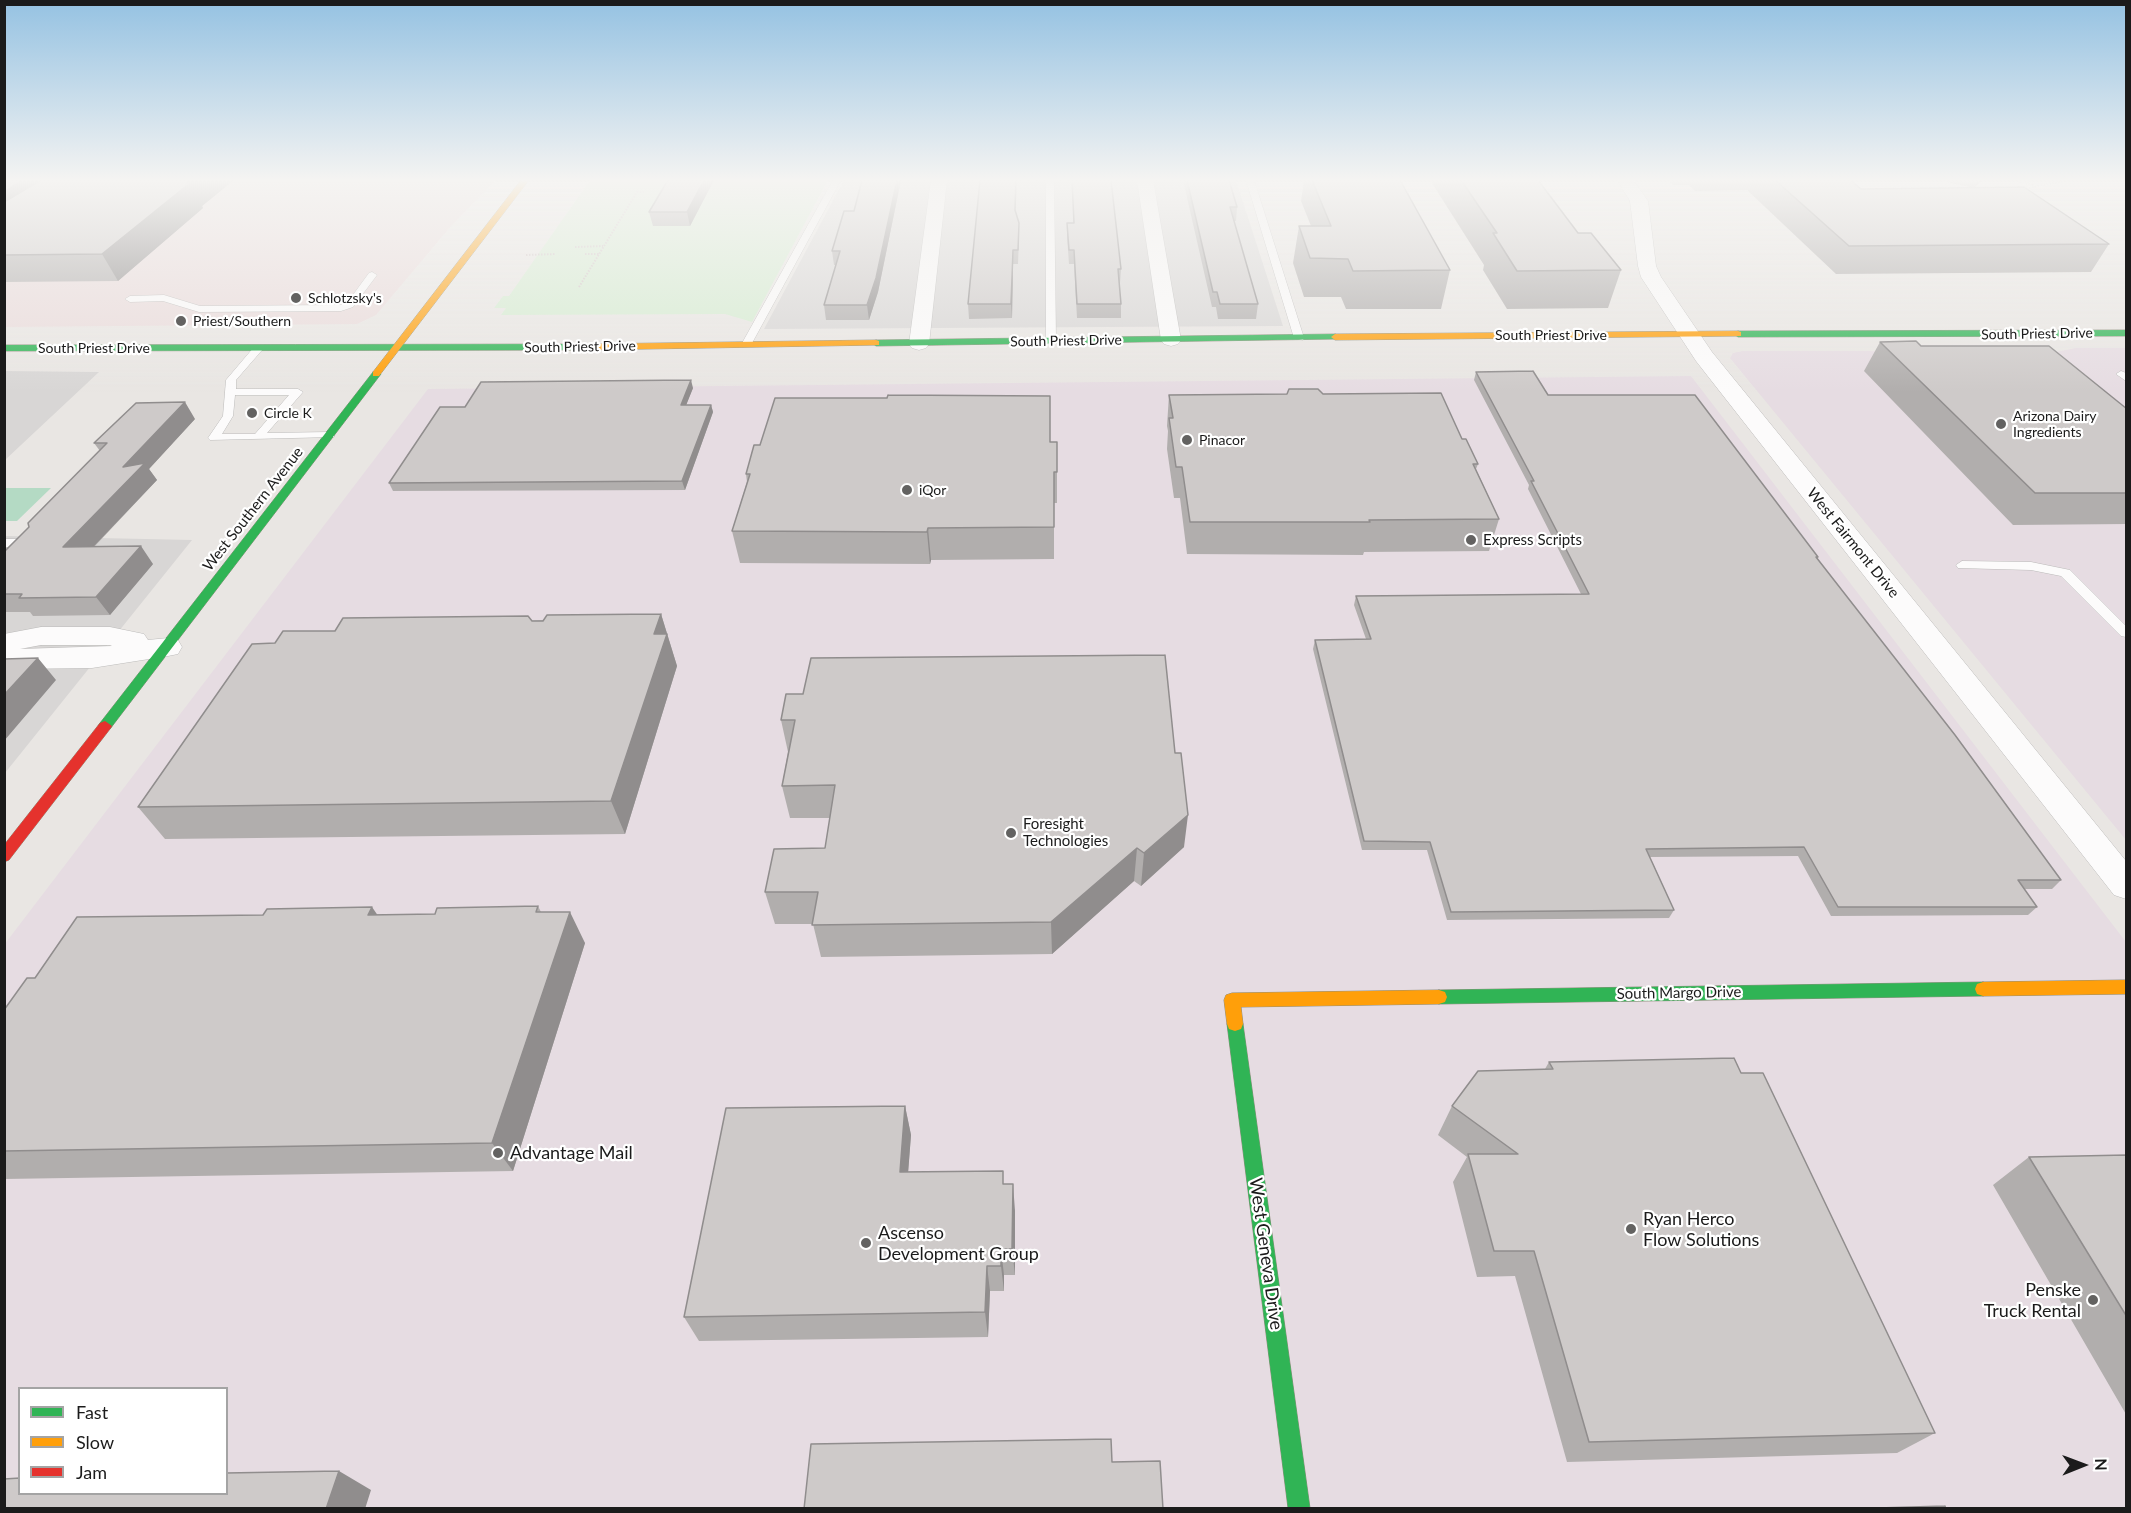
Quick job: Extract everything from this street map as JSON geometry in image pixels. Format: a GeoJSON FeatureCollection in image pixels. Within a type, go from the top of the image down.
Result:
{"type":"FeatureCollection","features":[{"type":"Feature","properties":{"kind":"main road","name":"West Southern Avenue"},"geometry":{"type":"LineString","coordinates":[[4,856],[168,647],[471,251]]}},
{"type":"Feature","properties":{"kind":"main road","name":"South Priest Drive"},"geometry":{"type":"LineString","coordinates":[[4,348],[396,349],[1688,334],[2127,333]]}},
{"type":"Feature","properties":{"kind":"main road","name":"South Margo Drive"},"geometry":{"type":"LineString","coordinates":[[1232,1000],[2127,987]]}},
{"type":"Feature","properties":{"kind":"main road","name":"West Geneva Drive"},"geometry":{"type":"LineString","coordinates":[[1232,1000],[1299,1509]]}},
{"type":"Feature","properties":{"kind":"street"},"geometry":{"type":"LineString","coordinates":[[919,344],[930,251]]}},
{"type":"Feature","properties":{"kind":"street"},"geometry":{"type":"LineString","coordinates":[[1157,251],[1171,340]]}},
{"type":"Feature","properties":{"kind":"street","name":"West Fairmont Drive"},"geometry":{"type":"LineString","coordinates":[[1645,251],[1651,277],[1688,334],[2127,885]]}},
{"type":"Feature","properties":{"kind":"street"},"geometry":{"type":"LineString","coordinates":[[4,643],[41,636],[110,636],[168,647]]}},
{"type":"Feature","properties":{"kind":"street"},"geometry":{"type":"LineString","coordinates":[[4,653],[13,659],[92,658],[168,647]]}},
{"type":"Feature","properties":{"kind":"lane"},"geometry":{"type":"LineString","coordinates":[[746,345],[798,251]]}},
{"type":"Feature","properties":{"kind":"lane"},"geometry":{"type":"LineString","coordinates":[[1050,251],[1051,342]]}},
{"type":"Feature","properties":{"kind":"lane"},"geometry":{"type":"LineString","coordinates":[[1272,251],[1299,338]]}},
{"type":"Feature","properties":{"kind":"lane"},"geometry":{"type":"LineString","coordinates":[[130,299],[164,298],[199,309],[341,308],[350,305],[372,275]]}},
{"type":"Feature","properties":{"kind":"lane"},"geometry":{"type":"LineString","coordinates":[[258,349],[231,380],[228,416],[214,438],[330,435]]}},
{"type":"Feature","properties":{"kind":"lane"},"geometry":{"type":"LineString","coordinates":[[230,392],[298,392],[258,437]]}},
{"type":"Feature","properties":{"kind":"lane"},"geometry":{"type":"LineString","coordinates":[[4,543],[35,543],[20,558]]}},
{"type":"Feature","properties":{"kind":"lane"},"geometry":{"type":"LineString","coordinates":[[1962,565],[2031,566],[2065,573],[2127,633]]}},
{"type":"Feature","properties":{"kind":"path"},"geometry":{"type":"LineString","coordinates":[[579,287],[602,251]]}},
{"type":"Feature","properties":{"kind":"path"},"geometry":{"type":"LineString","coordinates":[[526,255],[556,254]]}},
{"type":"Feature","properties":{"kind":"path"},"geometry":{"type":"LineString","coordinates":[[585,254],[600,254]]}},
{"type":"Feature","properties":{"kind":"shaded area"},"geometry":{"type":"Polygon","coordinates":[[[4,251],[430,251],[376,315],[357,324],[5,327],[4,251]]]}},
{"type":"Feature","properties":{"kind":"shaded area"},"geometry":{"type":"Polygon","coordinates":[[[806,251],[1259,251],[1283,326],[764,329],[806,251]]]}},
{"type":"Feature","properties":{"kind":"shaded area"},"geometry":{"type":"Polygon","coordinates":[[[2076,348],[2126,348],[2126,840],[1730,358],[1733,353],[1743,351],[1870,351],[1954,356],[2046,354],[2076,348]]]}},
{"type":"Feature","properties":{"kind":"shaded area"},"geometry":{"type":"Polygon","coordinates":[[[5,371],[99,372],[5,460],[5,371]]]}},
{"type":"Feature","properties":{"kind":"shaded area"},"geometry":{"type":"Polygon","coordinates":[[[1691,376],[2126,942],[2126,1508],[5,1508],[4,945],[428,389],[1691,376]]]}},
{"type":"Feature","properties":{"kind":"shaded area"},"geometry":{"type":"Polygon","coordinates":[[[5,536],[192,540],[5,773],[5,536]]]}},
{"type":"Feature","properties":{"kind":"green space"},"geometry":{"type":"Polygon","coordinates":[[[541,251],[790,251],[752,322],[725,314],[501,315],[506,308],[494,308],[503,296],[509,296],[541,251]]]}},
{"type":"Feature","properties":{"kind":"green space"},"geometry":{"type":"Polygon","coordinates":[[[5,488],[51,488],[17,521],[5,521],[5,488]]]}},
{"type":"Feature","properties":{"kind":"building"},"geometry":{"type":"Polygon","coordinates":[[[4,251],[106,251],[102,254],[4,255],[4,251]]]}},
{"type":"Feature","properties":{"kind":"building"},"geometry":{"type":"Polygon","coordinates":[[[832,251],[882,251],[867,305],[824,305],[840,251],[832,251]]]}},
{"type":"Feature","properties":{"kind":"building"},"geometry":{"type":"Polygon","coordinates":[[[973,251],[1013,251],[1011,304],[968,304],[973,251]]]}},
{"type":"Feature","properties":{"kind":"building"},"geometry":{"type":"Polygon","coordinates":[[[1074,251],[1119,251],[1121,304],[1077,304],[1074,251]]]}},
{"type":"Feature","properties":{"kind":"building"},"geometry":{"type":"Polygon","coordinates":[[[1203,251],[1243,251],[1258,304],[1220,304],[1217,292],[1213,292],[1203,251]]]}},
{"type":"Feature","properties":{"kind":"building"},"geometry":{"type":"Polygon","coordinates":[[[1307,251],[1439,251],[1450,270],[1353,271],[1348,259],[1310,258],[1307,251]]]}},
{"type":"Feature","properties":{"kind":"building"},"geometry":{"type":"Polygon","coordinates":[[[1504,251],[1605,251],[1621,270],[1517,271],[1504,251]]]}},
{"type":"Feature","properties":{"kind":"building"},"geometry":{"type":"Polygon","coordinates":[[[1916,341],[1921,346],[2049,346],[2127,409],[2127,493],[2035,493],[1880,342],[1916,341]]]}},
{"type":"Feature","properties":{"kind":"building"},"geometry":{"type":"Polygon","coordinates":[[[1533,371],[1548,395],[1695,395],[1818,557],[1816,557],[1955,735],[2061,880],[2018,880],[2037,907],[1838,907],[1804,847],[1646,849],[1674,910],[1451,912],[1430,842],[1364,841],[1315,640],[1371,639],[1356,596],[1589,594],[1531,481],[1534,481],[1476,372],[1533,371]]]}},
{"type":"Feature","properties":{"kind":"building"},"geometry":{"type":"Polygon","coordinates":[[[691,380],[681,405],[711,405],[682,481],[389,483],[440,407],[465,407],[481,382],[691,380]]]}},
{"type":"Feature","properties":{"kind":"building"},"geometry":{"type":"Polygon","coordinates":[[[1289,389],[1318,389],[1323,394],[1441,393],[1462,439],[1466,439],[1478,464],[1473,464],[1499,519],[1190,522],[1182,467],[1176,467],[1169,418],[1173,418],[1169,395],[1287,394],[1289,389]]]}},
{"type":"Feature","properties":{"kind":"building","name":"iQor"},"geometry":{"type":"Polygon","coordinates":[[[888,395],[1050,396],[1050,442],[1057,442],[1057,472],[1054,472],[1054,527],[928,528],[927,532],[732,531],[750,474],[746,474],[754,445],[760,445],[775,398],[887,398],[888,395]]]}},
{"type":"Feature","properties":{"kind":"building"},"geometry":{"type":"Polygon","coordinates":[[[185,402],[123,467],[145,463],[63,547],[141,546],[96,597],[19,598],[22,594],[4,594],[4,552],[29,527],[28,523],[107,443],[94,443],[136,403],[185,402]]]}},
{"type":"Feature","properties":{"kind":"building"},"geometry":{"type":"Polygon","coordinates":[[[661,614],[654,634],[667,634],[611,801],[138,807],[252,644],[275,643],[283,631],[335,631],[343,618],[528,616],[532,621],[543,621],[547,615],[661,614]]]}},
{"type":"Feature","properties":{"kind":"building","name":"Foresight Technologies"},"geometry":{"type":"Polygon","coordinates":[[[1165,655],[1175,753],[1181,753],[1188,815],[1144,853],[1137,848],[1051,922],[812,925],[818,892],[765,892],[774,849],[825,848],[835,785],[782,786],[795,720],[781,720],[786,694],[803,694],[811,658],[1165,655]]]}},
{"type":"Feature","properties":{"kind":"building"},"geometry":{"type":"Polygon","coordinates":[[[38,658],[4,695],[4,659],[38,658]]]}},
{"type":"Feature","properties":{"kind":"building"},"geometry":{"type":"Polygon","coordinates":[[[538,906],[536,912],[570,912],[492,1143],[4,1151],[4,1010],[27,978],[35,978],[77,917],[263,915],[267,909],[372,907],[368,915],[435,914],[437,908],[538,906]]]}},
{"type":"Feature","properties":{"kind":"building","name":"Ryan Herco Flow Solutions"},"geometry":{"type":"Polygon","coordinates":[[[1734,1058],[1741,1073],[1763,1073],[1935,1433],[1589,1442],[1534,1251],[1494,1251],[1468,1154],[1518,1154],[1452,1106],[1478,1071],[1553,1069],[1549,1062],[1734,1058]]]}},
{"type":"Feature","properties":{"kind":"building","name":"Ascenso Development Group"},"geometry":{"type":"Polygon","coordinates":[[[905,1106],[900,1172],[1003,1171],[1003,1184],[1013,1184],[1012,1249],[1001,1249],[1001,1266],[987,1266],[985,1312],[684,1317],[726,1108],[905,1106]]]}},
{"type":"Feature","properties":{"kind":"building"},"geometry":{"type":"Polygon","coordinates":[[[2127,1155],[2127,1317],[2029,1157],[2127,1155]]]}},
{"type":"Feature","properties":{"kind":"building"},"geometry":{"type":"Polygon","coordinates":[[[1111,1439],[1112,1462],[1160,1461],[1163,1509],[804,1509],[811,1444],[1111,1439]]]}},
{"type":"Feature","properties":{"kind":"building"},"geometry":{"type":"Polygon","coordinates":[[[339,1471],[326,1509],[4,1509],[4,1479],[18,1478],[18,1495],[228,1495],[228,1473],[339,1471]]]}},
{"type":"Feature","properties":{"kind":"building"},"geometry":{"type":"Polygon","coordinates":[[[1945,1506],[1946,1509],[1844,1509],[1945,1506]]]}},
{"type":"Feature","properties":{"kind":"traffic: fast"},"geometry":{"type":"LineString","coordinates":[[1738,334],[2126,333]]}},
{"type":"Feature","properties":{"kind":"traffic: fast"},"geometry":{"type":"LineString","coordinates":[[876,343],[1335,337]]}},
{"type":"Feature","properties":{"kind":"traffic: fast"},"geometry":{"type":"LineString","coordinates":[[4,348],[588,347]]}},
{"type":"Feature","properties":{"kind":"traffic: fast"},"geometry":{"type":"LineString","coordinates":[[105,726],[376,374]]}},
{"type":"Feature","properties":{"kind":"traffic: fast"},"geometry":{"type":"LineString","coordinates":[[1439,997],[1983,989]]}},
{"type":"Feature","properties":{"kind":"traffic: fast"},"geometry":{"type":"LineString","coordinates":[[1235,1024],[1299,1508]]}},
{"type":"Feature","properties":{"kind":"traffic: slow"},"geometry":{"type":"LineString","coordinates":[[376,374],[471,251]]}},
{"type":"Feature","properties":{"kind":"traffic: slow"},"geometry":{"type":"LineString","coordinates":[[1335,337],[1738,334]]}},
{"type":"Feature","properties":{"kind":"traffic: slow"},"geometry":{"type":"LineString","coordinates":[[588,347],[876,343]]}},
{"type":"Feature","properties":{"kind":"traffic: slow"},"geometry":{"type":"LineString","coordinates":[[1983,989],[2126,987]]}},
{"type":"Feature","properties":{"kind":"traffic: slow"},"geometry":{"type":"LineString","coordinates":[[1235,1024],[1232,1000],[1439,997]]}},
{"type":"Feature","properties":{"kind":"traffic: jam"},"geometry":{"type":"LineString","coordinates":[[4,856],[105,726]]}},
{"type":"Feature","properties":{"kind":"place","name":"Schlotzsky's"},"geometry":{"type":"Point","coordinates":[296,298]}},
{"type":"Feature","properties":{"kind":"place","name":"Priest/Southern"},"geometry":{"type":"Point","coordinates":[181,321]}},
{"type":"Feature","properties":{"kind":"place","name":"Circle K"},"geometry":{"type":"Point","coordinates":[252,413]}},
{"type":"Feature","properties":{"kind":"place","name":"Arizona Dairy Ingredients"},"geometry":{"type":"Point","coordinates":[2001,424]}},
{"type":"Feature","properties":{"kind":"place","name":"Pinacor"},"geometry":{"type":"Point","coordinates":[1187,440]}},
{"type":"Feature","properties":{"kind":"place","name":"iQor"},"geometry":{"type":"Point","coordinates":[907,490]}},
{"type":"Feature","properties":{"kind":"place","name":"Express Scripts"},"geometry":{"type":"Point","coordinates":[1471,540]}},
{"type":"Feature","properties":{"kind":"place","name":"Foresight Technologies"},"geometry":{"type":"Point","coordinates":[1011,833]}},
{"type":"Feature","properties":{"kind":"place","name":"Advantage Mail"},"geometry":{"type":"Point","coordinates":[498,1153]}},
{"type":"Feature","properties":{"kind":"place","name":"Ryan Herco Flow Solutions"},"geometry":{"type":"Point","coordinates":[1631,1229]}},
{"type":"Feature","properties":{"kind":"place","name":"Ascenso Development Group"},"geometry":{"type":"Point","coordinates":[866,1243]}},
{"type":"Feature","properties":{"kind":"place","name":"Penske Truck Rental"},"geometry":{"type":"Point","coordinates":[2093,1300]}}]}
